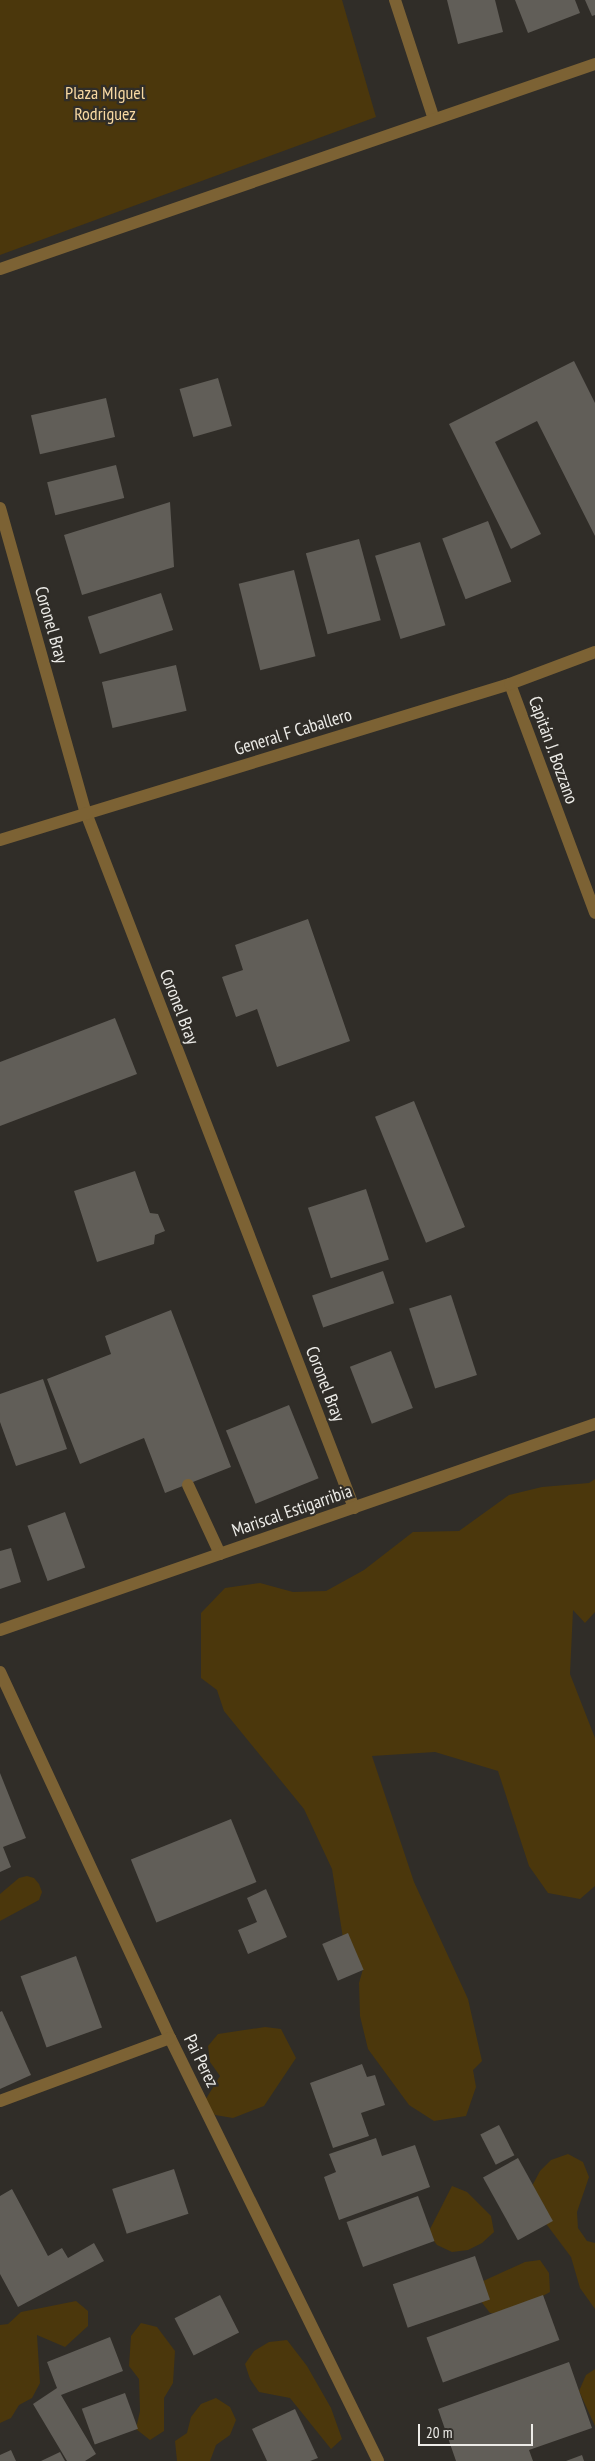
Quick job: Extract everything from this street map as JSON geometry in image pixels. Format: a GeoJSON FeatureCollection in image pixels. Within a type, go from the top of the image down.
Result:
{"type":"FeatureCollection","features":[{"type":"Feature","properties":{"kind":"street"},"geometry":{"type":"LineString","coordinates":[[395,0],[434,119]]}},
{"type":"Feature","properties":{"kind":"street"},"geometry":{"type":"LineString","coordinates":[[0,269],[595,64]]}},
{"type":"Feature","properties":{"kind":"street","name":"Coronel Bray"},"geometry":{"type":"LineString","coordinates":[[0,508],[86,814],[354,1508]]}},
{"type":"Feature","properties":{"kind":"street","name":"General F Caballero"},"geometry":{"type":"LineString","coordinates":[[0,840],[510,684],[595,652]]}},
{"type":"Feature","properties":{"kind":"street","name":"Capitán J. Bozzano"},"geometry":{"type":"LineString","coordinates":[[510,684],[595,913]]}},
{"type":"Feature","properties":{"kind":"street","name":"Mariscal Estigarribia"},"geometry":{"type":"LineString","coordinates":[[0,1630],[595,1424]]}},
{"type":"Feature","properties":{"kind":"street"},"geometry":{"type":"LineString","coordinates":[[188,1485],[220,1554]]}},
{"type":"Feature","properties":{"kind":"street","name":"Pai Perez"},"geometry":{"type":"LineString","coordinates":[[0,1672],[170,2038],[378,2461]]}},
{"type":"Feature","properties":{"kind":"street"},"geometry":{"type":"LineString","coordinates":[[0,2101],[170,2038]]}},
{"type":"Feature","properties":{"kind":"green space","name":"Plaza MIguel Rodriguez"},"geometry":{"type":"Polygon","coordinates":[[[0,0],[342,0],[376,117],[0,255],[0,0]]]}},
{"type":"Feature","properties":{"kind":"green space"},"geometry":{"type":"Polygon","coordinates":[[[595,1479],[595,1612],[585,1623],[573,1610],[570,1674],[595,1738],[595,1886],[580,1899],[548,1893],[529,1866],[498,1771],[435,1752],[372,1756],[414,1882],[468,1999],[482,2061],[473,2070],[476,2087],[466,2116],[434,2121],[409,2105],[368,2049],[360,2016],[359,1983],[363,1969],[343,1938],[332,1869],[304,1809],[224,1711],[217,1690],[201,1678],[201,1613],[225,1588],[260,1583],[293,1592],[326,1591],[364,1570],[413,1532],[459,1531],[509,1495],[542,1487],[589,1483],[595,1479]]]}},
{"type":"Feature","properties":{"kind":"green space"},"geometry":{"type":"Polygon","coordinates":[[[27,1876],[34,1878],[39,1884],[42,1892],[39,1900],[0,1921],[0,1894],[19,1878],[27,1876]]]}},
{"type":"Feature","properties":{"kind":"green space"},"geometry":{"type":"Polygon","coordinates":[[[265,2027],[281,2029],[296,2058],[264,2106],[233,2118],[215,2115],[204,2102],[220,2076],[210,2062],[208,2046],[218,2034],[265,2027]]]}},
{"type":"Feature","properties":{"kind":"green space"},"geometry":{"type":"Polygon","coordinates":[[[568,2154],[583,2162],[589,2177],[577,2212],[578,2228],[587,2241],[595,2243],[595,2309],[580,2288],[571,2257],[541,2217],[532,2186],[540,2171],[551,2160],[568,2154]]]}},
{"type":"Feature","properties":{"kind":"green space"},"geometry":{"type":"Polygon","coordinates":[[[452,2186],[467,2192],[491,2216],[494,2232],[482,2243],[468,2250],[452,2252],[437,2245],[428,2233],[452,2186]]]}},
{"type":"Feature","properties":{"kind":"green space"},"geometry":{"type":"Polygon","coordinates":[[[540,2260],[549,2273],[550,2292],[508,2315],[490,2313],[470,2287],[525,2262],[540,2260]]]}},
{"type":"Feature","properties":{"kind":"green space"},"geometry":{"type":"Polygon","coordinates":[[[76,2301],[88,2311],[88,2326],[65,2347],[37,2335],[40,2383],[32,2398],[19,2405],[11,2418],[0,2423],[0,2325],[8,2324],[21,2312],[76,2301]]]}},
{"type":"Feature","properties":{"kind":"green space"},"geometry":{"type":"Polygon","coordinates":[[[141,2323],[157,2327],[175,2351],[173,2383],[164,2398],[164,2431],[150,2440],[136,2429],[140,2411],[139,2379],[129,2366],[131,2336],[141,2323]]]}},
{"type":"Feature","properties":{"kind":"green space"},"geometry":{"type":"Polygon","coordinates":[[[287,2340],[307,2366],[331,2408],[342,2439],[331,2449],[290,2398],[259,2392],[250,2379],[245,2364],[254,2351],[269,2342],[287,2340]]]}},
{"type":"Feature","properties":{"kind":"green space"},"geometry":{"type":"Polygon","coordinates":[[[595,2369],[595,2426],[579,2391],[586,2375],[595,2369]]]}},
{"type":"Feature","properties":{"kind":"green space"},"geometry":{"type":"Polygon","coordinates":[[[216,2398],[230,2407],[236,2420],[230,2435],[216,2445],[210,2461],[177,2461],[175,2441],[187,2433],[191,2417],[201,2404],[216,2398]]]}},
{"type":"Feature","properties":{"kind":"building"},"geometry":{"type":"Polygon","coordinates":[[[447,0],[495,0],[503,32],[458,44],[447,0]]]}},
{"type":"Feature","properties":{"kind":"building"},"geometry":{"type":"Polygon","coordinates":[[[515,0],[575,0],[580,13],[528,33],[515,0]]]}},
{"type":"Feature","properties":{"kind":"building"},"geometry":{"type":"Polygon","coordinates":[[[585,0],[595,0],[595,15],[592,16],[585,0]]]}},
{"type":"Feature","properties":{"kind":"building"},"geometry":{"type":"Polygon","coordinates":[[[574,361],[595,403],[595,536],[537,421],[495,442],[541,534],[511,549],[449,424],[574,361]]]}},
{"type":"Feature","properties":{"kind":"building"},"geometry":{"type":"Polygon","coordinates":[[[218,378],[232,426],[193,437],[180,389],[218,378]]]}},
{"type":"Feature","properties":{"kind":"building"},"geometry":{"type":"Polygon","coordinates":[[[106,398],[115,437],[40,454],[31,415],[106,398]]]}},
{"type":"Feature","properties":{"kind":"building"},"geometry":{"type":"Polygon","coordinates":[[[116,465],[124,498],[55,515],[47,482],[116,465]]]}},
{"type":"Feature","properties":{"kind":"building"},"geometry":{"type":"Polygon","coordinates":[[[170,502],[174,567],[82,595],[64,535],[170,502]]]}},
{"type":"Feature","properties":{"kind":"building"},"geometry":{"type":"Polygon","coordinates":[[[488,521],[511,582],[466,599],[442,539],[488,521]]]}},
{"type":"Feature","properties":{"kind":"building"},"geometry":{"type":"Polygon","coordinates":[[[359,539],[381,620],[328,634],[306,553],[359,539]]]}},
{"type":"Feature","properties":{"kind":"building"},"geometry":{"type":"Polygon","coordinates":[[[420,542],[445,625],[400,639],[375,556],[420,542]]]}},
{"type":"Feature","properties":{"kind":"building"},"geometry":{"type":"Polygon","coordinates":[[[294,570],[316,656],[260,670],[239,584],[294,570]]]}},
{"type":"Feature","properties":{"kind":"building"},"geometry":{"type":"Polygon","coordinates":[[[161,593],[173,630],[100,654],[88,617],[161,593]]]}},
{"type":"Feature","properties":{"kind":"building"},"geometry":{"type":"Polygon","coordinates":[[[176,665],[187,711],[113,728],[102,682],[176,665]]]}},
{"type":"Feature","properties":{"kind":"building"},"geometry":{"type":"Polygon","coordinates":[[[308,919],[350,1041],[277,1067],[257,1009],[236,1017],[222,977],[243,970],[235,945],[308,919]]]}},
{"type":"Feature","properties":{"kind":"building"},"geometry":{"type":"Polygon","coordinates":[[[115,1018],[137,1074],[0,1126],[0,1062],[115,1018]]]}},
{"type":"Feature","properties":{"kind":"building"},"geometry":{"type":"Polygon","coordinates":[[[414,1101],[465,1227],[426,1243],[375,1117],[414,1101]]]}},
{"type":"Feature","properties":{"kind":"building"},"geometry":{"type":"Polygon","coordinates":[[[135,1171],[150,1213],[158,1214],[165,1231],[155,1235],[154,1244],[97,1262],[74,1191],[135,1171]]]}},
{"type":"Feature","properties":{"kind":"building"},"geometry":{"type":"Polygon","coordinates":[[[366,1189],[389,1259],[331,1278],[308,1208],[366,1189]]]}},
{"type":"Feature","properties":{"kind":"building"},"geometry":{"type":"Polygon","coordinates":[[[383,1271],[394,1303],[323,1328],[312,1295],[383,1271]]]}},
{"type":"Feature","properties":{"kind":"building"},"geometry":{"type":"Polygon","coordinates":[[[451,1295],[477,1375],[435,1388],[409,1309],[451,1295]]]}},
{"type":"Feature","properties":{"kind":"building"},"geometry":{"type":"Polygon","coordinates":[[[171,1310],[231,1467],[165,1493],[144,1438],[80,1464],[47,1379],[111,1354],[105,1336],[171,1310]]]}},
{"type":"Feature","properties":{"kind":"building"},"geometry":{"type":"Polygon","coordinates":[[[391,1351],[413,1408],[372,1424],[350,1367],[391,1351]]]}},
{"type":"Feature","properties":{"kind":"building"},"geometry":{"type":"Polygon","coordinates":[[[43,1379],[67,1449],[16,1466],[0,1422],[0,1394],[43,1379]]]}},
{"type":"Feature","properties":{"kind":"building"},"geometry":{"type":"Polygon","coordinates":[[[289,1405],[319,1478],[256,1504],[226,1430],[289,1405]]]}},
{"type":"Feature","properties":{"kind":"building"},"geometry":{"type":"Polygon","coordinates":[[[65,1512],[85,1567],[48,1581],[27,1526],[65,1512]]]}},
{"type":"Feature","properties":{"kind":"building"},"geometry":{"type":"Polygon","coordinates":[[[11,1548],[21,1582],[0,1589],[0,1551],[11,1548]]]}},
{"type":"Feature","properties":{"kind":"building"},"geometry":{"type":"Polygon","coordinates":[[[0,1773],[26,1838],[3,1847],[11,1867],[0,1872],[0,1773]]]}},
{"type":"Feature","properties":{"kind":"building"},"geometry":{"type":"Polygon","coordinates":[[[231,1819],[256,1882],[156,1923],[131,1859],[231,1819]]]}},
{"type":"Feature","properties":{"kind":"building"},"geometry":{"type":"Polygon","coordinates":[[[266,1889],[287,1937],[248,1954],[238,1930],[257,1922],[247,1898],[266,1889]]]}},
{"type":"Feature","properties":{"kind":"building"},"geometry":{"type":"Polygon","coordinates":[[[348,1933],[364,1970],[338,1981],[322,1944],[348,1933]]]}},
{"type":"Feature","properties":{"kind":"building"},"geometry":{"type":"Polygon","coordinates":[[[76,1956],[102,2027],[47,2048],[21,1976],[76,1956]]]}},
{"type":"Feature","properties":{"kind":"building"},"geometry":{"type":"Polygon","coordinates":[[[2,2011],[31,2075],[0,2089],[0,2012],[2,2011]]]}},
{"type":"Feature","properties":{"kind":"building"},"geometry":{"type":"Polygon","coordinates":[[[362,2064],[367,2077],[375,2075],[385,2105],[361,2113],[369,2136],[333,2148],[310,2083],[362,2064]]]}},
{"type":"Feature","properties":{"kind":"building"},"geometry":{"type":"Polygon","coordinates":[[[499,2125],[514,2155],[496,2165],[480,2135],[499,2125]]]}},
{"type":"Feature","properties":{"kind":"building"},"geometry":{"type":"Polygon","coordinates":[[[376,2138],[382,2156],[415,2145],[430,2187],[339,2220],[324,2177],[336,2172],[329,2154],[376,2138]]]}},
{"type":"Feature","properties":{"kind":"building"},"geometry":{"type":"Polygon","coordinates":[[[518,2158],[553,2221],[518,2240],[483,2177],[518,2158]]]}},
{"type":"Feature","properties":{"kind":"building"},"geometry":{"type":"Polygon","coordinates":[[[174,2169],[189,2214],[127,2234],[112,2189],[174,2169]]]}},
{"type":"Feature","properties":{"kind":"building"},"geometry":{"type":"Polygon","coordinates":[[[12,2189],[48,2256],[62,2248],[68,2258],[94,2243],[104,2261],[18,2307],[0,2274],[0,2196],[12,2189]]]}},
{"type":"Feature","properties":{"kind":"building"},"geometry":{"type":"Polygon","coordinates":[[[418,2196],[434,2241],[363,2267],[347,2222],[418,2196]]]}},
{"type":"Feature","properties":{"kind":"building"},"geometry":{"type":"Polygon","coordinates":[[[475,2256],[490,2299],[408,2328],[393,2284],[475,2256]]]}},
{"type":"Feature","properties":{"kind":"building"},"geometry":{"type":"Polygon","coordinates":[[[220,2295],[239,2332],[194,2356],[175,2318],[220,2295]]]}},
{"type":"Feature","properties":{"kind":"building"},"geometry":{"type":"Polygon","coordinates":[[[543,2295],[559,2340],[443,2383],[426,2337],[543,2295]]]}},
{"type":"Feature","properties":{"kind":"building"},"geometry":{"type":"Polygon","coordinates":[[[110,2337],[123,2371],[61,2395],[96,2454],[85,2461],[67,2461],[33,2404],[57,2388],[47,2362],[110,2337]]]}},
{"type":"Feature","properties":{"kind":"building"},"geometry":{"type":"Polygon","coordinates":[[[569,2362],[592,2428],[529,2450],[533,2461],[456,2461],[438,2409],[569,2362]]]}},
{"type":"Feature","properties":{"kind":"building"},"geometry":{"type":"Polygon","coordinates":[[[125,2393],[138,2429],[95,2444],[82,2409],[125,2393]]]}},
{"type":"Feature","properties":{"kind":"building"},"geometry":{"type":"Polygon","coordinates":[[[295,2409],[318,2458],[310,2461],[267,2461],[252,2429],[295,2409]]]}},
{"type":"Feature","properties":{"kind":"building"},"geometry":{"type":"Polygon","coordinates":[[[11,2450],[16,2461],[0,2461],[0,2455],[11,2450]]]}},
{"type":"Feature","properties":{"kind":"building"},"geometry":{"type":"Polygon","coordinates":[[[60,2452],[65,2461],[41,2461],[60,2452]]]}},
{"type":"Feature","properties":{"kind":"building"},"geometry":{"type":"Polygon","coordinates":[[[582,2455],[584,2461],[566,2461],[582,2455]]]}}]}
